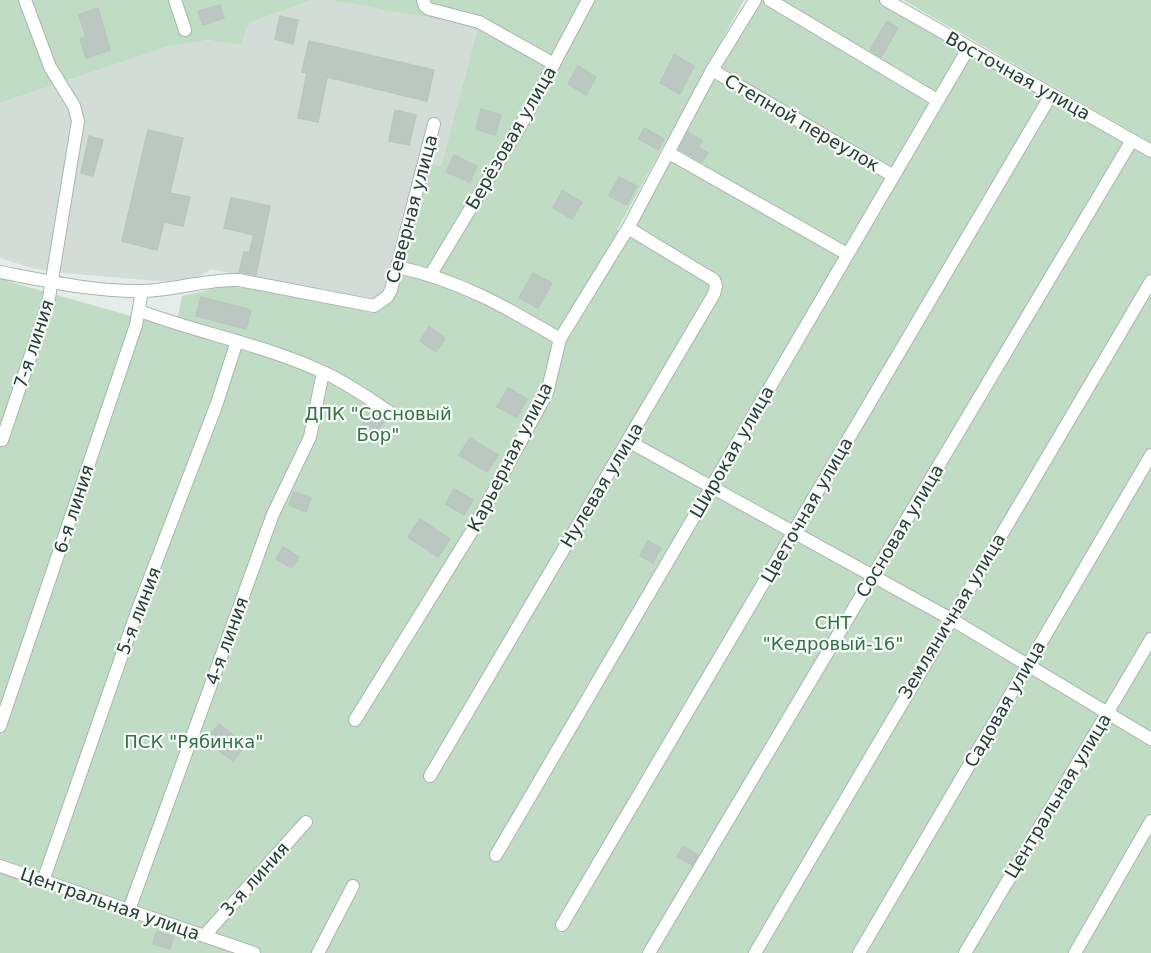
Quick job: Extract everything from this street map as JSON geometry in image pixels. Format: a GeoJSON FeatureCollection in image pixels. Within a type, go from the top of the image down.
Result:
{"type":"FeatureCollection","features":[{"type":"Feature","properties":{"kind":"street","name":"7-я линия"},"geometry":{"type":"LineString","coordinates":[[2,440],[48,304],[78,121],[74,106],[57,81],[25,0]]}},
{"type":"Feature","properties":{"kind":"street"},"geometry":{"type":"LineString","coordinates":[[175,0],[185,30]]}},
{"type":"Feature","properties":{"kind":"street"},"geometry":{"type":"LineString","coordinates":[[423,0],[424,6],[429,9],[487,25],[554,64]]}},
{"type":"Feature","properties":{"kind":"street","name":"Берёзовая улица"},"geometry":{"type":"LineString","coordinates":[[430,274],[490,177],[588,0]]}},
{"type":"Feature","properties":{"kind":"street","name":"Карьерная улица"},"geometry":{"type":"LineString","coordinates":[[355,720],[472,531],[542,403],[551,382],[560,339],[627,228],[712,70],[755,0]]}},
{"type":"Feature","properties":{"kind":"street"},"geometry":{"type":"LineString","coordinates":[[770,0],[937,100]]}},
{"type":"Feature","properties":{"kind":"street","name":"Восточная улица"},"geometry":{"type":"LineString","coordinates":[[886,0],[968,49],[1151,151]]}},
{"type":"Feature","properties":{"kind":"street","name":"Широкая улица"},"geometry":{"type":"LineString","coordinates":[[496,855],[892,175],[968,49]]}},
{"type":"Feature","properties":{"kind":"street","name":"Степной переулок"},"geometry":{"type":"LineString","coordinates":[[712,70],[892,175]]}},
{"type":"Feature","properties":{"kind":"street","name":"Цветочная улица"},"geometry":{"type":"LineString","coordinates":[[562,925],[1051,94]]}},
{"type":"Feature","properties":{"kind":"street","name":"Северная улица"},"geometry":{"type":"LineString","coordinates":[[142,291],[224,279],[374,306],[387,297],[397,267],[434,124]]}},
{"type":"Feature","properties":{"kind":"street","name":"Сосновая улица"},"geometry":{"type":"LineString","coordinates":[[649,953],[1132,140]]}},
{"type":"Feature","properties":{"kind":"street"},"geometry":{"type":"LineString","coordinates":[[669,153],[848,254]]}},
{"type":"Feature","properties":{"kind":"street","name":"Нулевая улица"},"geometry":{"type":"LineString","coordinates":[[430,776],[628,441],[716,286],[714,280],[627,228]]}},
{"type":"Feature","properties":{"kind":"street"},"geometry":{"type":"LineString","coordinates":[[397,267],[430,274],[497,301],[560,339]]}},
{"type":"Feature","properties":{"kind":"street"},"geometry":{"type":"LineString","coordinates":[[0,272],[52,283],[142,291]]}},
{"type":"Feature","properties":{"kind":"street","name":"Земляничная улица"},"geometry":{"type":"LineString","coordinates":[[755,953],[1151,281]]}},
{"type":"Feature","properties":{"kind":"street","name":"6-я линия"},"geometry":{"type":"LineString","coordinates":[[0,726],[140,311],[142,291]]}},
{"type":"Feature","properties":{"kind":"street"},"geometry":{"type":"LineString","coordinates":[[140,311],[237,341],[323,372],[388,411]]}},
{"type":"Feature","properties":{"kind":"street","name":"5-я линия"},"geometry":{"type":"LineString","coordinates":[[43,881],[237,341]]}},
{"type":"Feature","properties":{"kind":"street","name":"4-я линия"},"geometry":{"type":"LineString","coordinates":[[129,910],[273,514],[310,437],[323,372]]}},
{"type":"Feature","properties":{"kind":"street"},"geometry":{"type":"LineString","coordinates":[[628,441],[951,619],[1151,739]]}},
{"type":"Feature","properties":{"kind":"street","name":"Садовая улица"},"geometry":{"type":"LineString","coordinates":[[859,953],[1151,454]]}},
{"type":"Feature","properties":{"kind":"street","name":"Центральная улица"},"geometry":{"type":"LineString","coordinates":[[965,953],[1151,639]]}},
{"type":"Feature","properties":{"kind":"street"},"geometry":{"type":"LineString","coordinates":[[1074,953],[1151,821]]}},
{"type":"Feature","properties":{"kind":"street","name":"3-я линия"},"geometry":{"type":"LineString","coordinates":[[204,936],[306,822]]}},
{"type":"Feature","properties":{"kind":"street","name":"Центральная улица"},"geometry":{"type":"LineString","coordinates":[[0,867],[254,953]]}},
{"type":"Feature","properties":{"kind":"street"},"geometry":{"type":"LineString","coordinates":[[318,953],[353,886]]}},
{"type":"Feature","properties":{"kind":"shaded area"},"geometry":{"type":"Polygon","coordinates":[[[311,0],[331,0],[478,27],[441,166],[416,162],[386,287],[367,301],[211,269],[196,279],[157,281],[63,273],[32,268],[0,258],[0,103],[166,47],[208,40],[241,45],[249,23],[311,0]]]}},
{"type":"Feature","properties":{"kind":"green space"},"geometry":{"type":"Polygon","coordinates":[[[0,0],[311,0],[249,23],[241,45],[208,40],[166,47],[0,103],[0,0]]]}},
{"type":"Feature","properties":{"kind":"green space"},"geometry":{"type":"Polygon","coordinates":[[[331,0],[744,0],[617,230],[629,237],[707,87],[758,0],[899,0],[1151,147],[1151,953],[0,953],[0,279],[230,344],[243,339],[177,321],[182,296],[226,286],[367,301],[386,287],[416,161],[441,166],[478,27],[331,0]]]}},
{"type":"Feature","properties":{"kind":"green space"},"geometry":{"type":"Polygon","coordinates":[[[903,0],[1151,0],[1151,143],[903,0]]]}},
{"type":"Feature","properties":{"kind":"building"},"geometry":{"type":"Polygon","coordinates":[[[220,5],[224,18],[203,25],[198,11],[220,5]]]}},
{"type":"Feature","properties":{"kind":"building"},"geometry":{"type":"Polygon","coordinates":[[[98,8],[110,50],[86,58],[80,39],[86,37],[79,15],[98,8]]]}},
{"type":"Feature","properties":{"kind":"building"},"geometry":{"type":"Polygon","coordinates":[[[280,16],[298,20],[293,44],[275,39],[280,16]]]}},
{"type":"Feature","properties":{"kind":"building"},"geometry":{"type":"Polygon","coordinates":[[[887,21],[898,28],[881,57],[870,50],[887,21]]]}},
{"type":"Feature","properties":{"kind":"building"},"geometry":{"type":"Polygon","coordinates":[[[309,41],[434,70],[427,101],[327,77],[318,122],[298,118],[307,73],[302,72],[309,41]]]}},
{"type":"Feature","properties":{"kind":"building"},"geometry":{"type":"Polygon","coordinates":[[[674,55],[694,66],[680,94],[660,83],[674,55]]]}},
{"type":"Feature","properties":{"kind":"building"},"geometry":{"type":"Polygon","coordinates":[[[578,66],[596,77],[586,95],[568,84],[578,66]]]}},
{"type":"Feature","properties":{"kind":"building"},"geometry":{"type":"Polygon","coordinates":[[[481,109],[501,115],[495,135],[476,129],[481,109]]]}},
{"type":"Feature","properties":{"kind":"building"},"geometry":{"type":"Polygon","coordinates":[[[395,110],[416,115],[409,145],[389,141],[395,110]]]}},
{"type":"Feature","properties":{"kind":"building"},"geometry":{"type":"Polygon","coordinates":[[[644,128],[664,139],[658,150],[639,139],[644,128]]]}},
{"type":"Feature","properties":{"kind":"building"},"geometry":{"type":"Polygon","coordinates":[[[148,130],[183,138],[170,193],[190,197],[183,226],[164,222],[157,250],[122,241],[148,130]]]}},
{"type":"Feature","properties":{"kind":"building"},"geometry":{"type":"Polygon","coordinates":[[[688,132],[702,141],[698,147],[708,153],[702,162],[679,149],[688,132]]]}},
{"type":"Feature","properties":{"kind":"building"},"geometry":{"type":"Polygon","coordinates":[[[89,136],[103,140],[93,176],[81,173],[89,136]]]}},
{"type":"Feature","properties":{"kind":"building"},"geometry":{"type":"Polygon","coordinates":[[[454,155],[477,166],[470,182],[446,172],[454,155]]]}},
{"type":"Feature","properties":{"kind":"building"},"geometry":{"type":"Polygon","coordinates":[[[619,177],[637,186],[627,205],[609,196],[619,177]]]}},
{"type":"Feature","properties":{"kind":"building"},"geometry":{"type":"Polygon","coordinates":[[[562,191],[582,202],[572,219],[553,208],[562,191]]]}},
{"type":"Feature","properties":{"kind":"building"},"geometry":{"type":"Polygon","coordinates":[[[231,198],[270,206],[256,275],[239,272],[244,252],[249,253],[254,235],[224,228],[231,198]]]}},
{"type":"Feature","properties":{"kind":"building"},"geometry":{"type":"Polygon","coordinates":[[[533,273],[552,283],[538,308],[519,298],[533,273]]]}},
{"type":"Feature","properties":{"kind":"building"},"geometry":{"type":"Polygon","coordinates":[[[201,297],[251,310],[246,329],[196,316],[201,297]]]}},
{"type":"Feature","properties":{"kind":"building"},"geometry":{"type":"Polygon","coordinates":[[[429,327],[445,338],[436,352],[420,341],[429,327]]]}},
{"type":"Feature","properties":{"kind":"building"},"geometry":{"type":"Polygon","coordinates":[[[508,388],[527,399],[517,417],[497,407],[508,388]]]}},
{"type":"Feature","properties":{"kind":"building"},"geometry":{"type":"Polygon","coordinates":[[[372,410],[386,419],[370,441],[357,431],[372,410]]]}},
{"type":"Feature","properties":{"kind":"building"},"geometry":{"type":"Polygon","coordinates":[[[470,438],[498,455],[487,472],[459,455],[470,438]]]}},
{"type":"Feature","properties":{"kind":"building"},"geometry":{"type":"Polygon","coordinates":[[[454,489],[473,500],[464,515],[446,504],[454,489]]]}},
{"type":"Feature","properties":{"kind":"building"},"geometry":{"type":"Polygon","coordinates":[[[294,492],[311,498],[306,512],[289,505],[294,492]]]}},
{"type":"Feature","properties":{"kind":"building"},"geometry":{"type":"Polygon","coordinates":[[[420,519],[450,539],[438,557],[408,537],[420,519]]]}},
{"type":"Feature","properties":{"kind":"building"},"geometry":{"type":"Polygon","coordinates":[[[648,541],[661,548],[653,563],[640,556],[648,541]]]}},
{"type":"Feature","properties":{"kind":"building"},"geometry":{"type":"Polygon","coordinates":[[[283,547],[299,557],[292,568],[276,559],[283,547]]]}},
{"type":"Feature","properties":{"kind":"building"},"geometry":{"type":"Polygon","coordinates":[[[219,724],[246,745],[233,761],[206,740],[219,724]]]}},
{"type":"Feature","properties":{"kind":"building"},"geometry":{"type":"Polygon","coordinates":[[[683,846],[698,855],[692,865],[677,857],[683,846]]]}},
{"type":"Feature","properties":{"kind":"building"},"geometry":{"type":"Polygon","coordinates":[[[156,932],[174,936],[170,949],[153,944],[156,932]]]}},
{"type":"Feature","properties":{"kind":"park label","name":"ДПК \"Сосновый Бор\""},"geometry":{"type":"Point","coordinates":[378,424]}},
{"type":"Feature","properties":{"kind":"park label","name":"СНТ \"Кедровый-16\""},"geometry":{"type":"Point","coordinates":[833,633]}},
{"type":"Feature","properties":{"kind":"park label","name":"ПСК \"Рябинка\""},"geometry":{"type":"Point","coordinates":[194,742]}}]}
